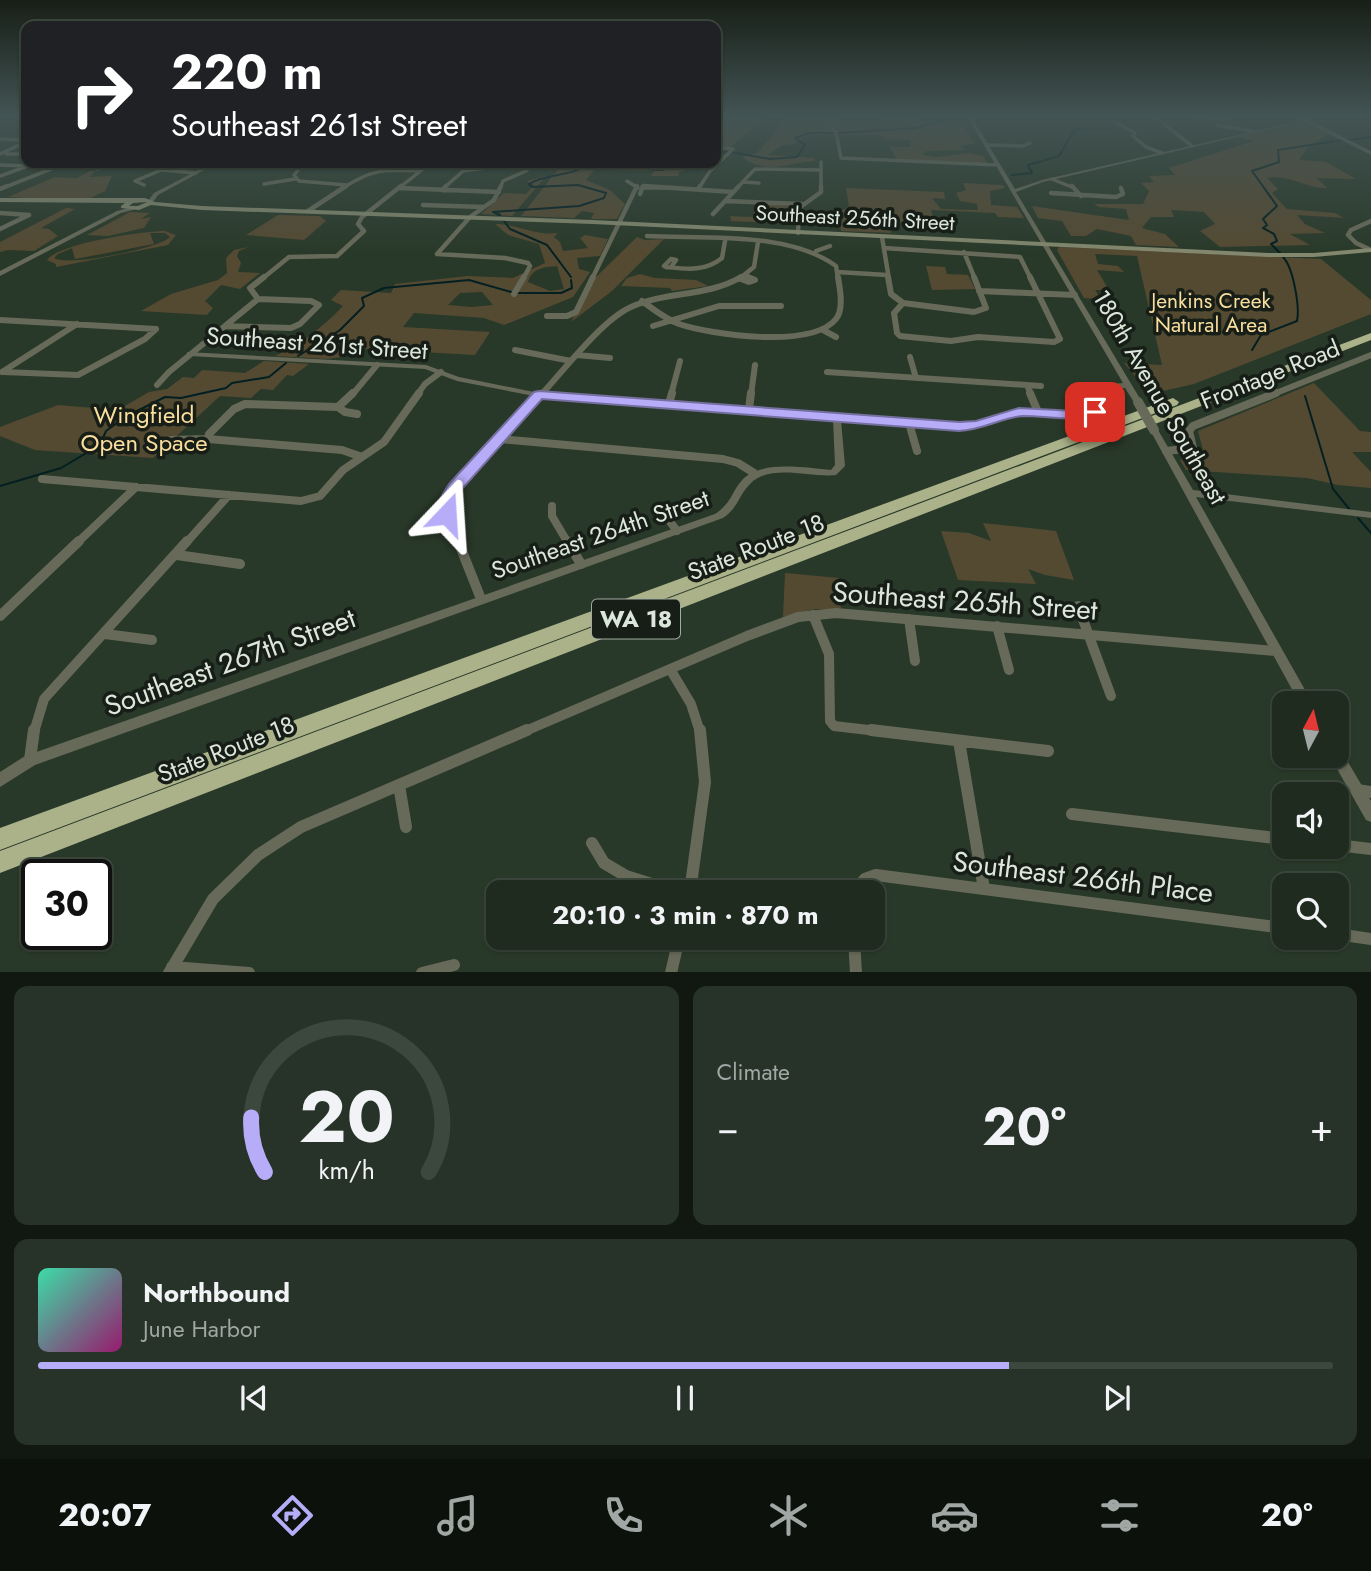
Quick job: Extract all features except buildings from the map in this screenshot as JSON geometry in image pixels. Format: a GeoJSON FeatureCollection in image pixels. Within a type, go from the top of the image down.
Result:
{"type":"FeatureCollection","features":[{"type":"Feature","properties":{"kind":"highway","name":"State Route 18"},"geometry":{"type":"LineString","coordinates":[[0,862],[1125,432],[1371,327]]}},
{"type":"Feature","properties":{"kind":"highway","name":"State Route 18"},"geometry":{"type":"LineString","coordinates":[[0,839],[1276,367],[1371,336]]}},
{"type":"Feature","properties":{"kind":"main road"},"geometry":{"type":"LineString","coordinates":[[0,201],[131,201],[139,205]]}},
{"type":"Feature","properties":{"kind":"main road"},"geometry":{"type":"LineString","coordinates":[[0,201],[123,207],[139,205]]}},
{"type":"Feature","properties":{"kind":"main road"},"geometry":{"type":"LineString","coordinates":[[123,207],[131,201]]}},
{"type":"Feature","properties":{"kind":"main road","name":"Southeast 256th Street"},"geometry":{"type":"LineString","coordinates":[[139,205],[151,202],[336,213]]}},
{"type":"Feature","properties":{"kind":"main road","name":"Southeast 256th Street"},"geometry":{"type":"LineString","coordinates":[[139,205],[211,210],[623,223],[1255,255],[1314,255],[1371,250]]}},
{"type":"Feature","properties":{"kind":"main road"},"geometry":{"type":"LineString","coordinates":[[211,210],[220,208]]}},
{"type":"Feature","properties":{"kind":"street"},"geometry":{"type":"LineString","coordinates":[[895,161],[998,165]]}},
{"type":"Feature","properties":{"kind":"street","name":"180th Avenue Southeast"},"geometry":{"type":"LineString","coordinates":[[996,161],[1138,402],[1299,691]]}},
{"type":"Feature","properties":{"kind":"street"},"geometry":{"type":"LineString","coordinates":[[1012,189],[1127,161]]}},
{"type":"Feature","properties":{"kind":"street"},"geometry":{"type":"LineString","coordinates":[[798,233],[799,208],[821,192],[821,162]]}},
{"type":"Feature","properties":{"kind":"street"},"geometry":{"type":"LineString","coordinates":[[0,165],[21,166]]}},
{"type":"Feature","properties":{"kind":"street"},"geometry":{"type":"LineString","coordinates":[[0,176],[22,168]]}},
{"type":"Feature","properties":{"kind":"street"},"geometry":{"type":"LineString","coordinates":[[0,189],[54,168]]}},
{"type":"Feature","properties":{"kind":"street"},"geometry":{"type":"LineString","coordinates":[[97,169],[103,168]]}},
{"type":"Feature","properties":{"kind":"street"},"geometry":{"type":"LineString","coordinates":[[156,168],[196,173]]}},
{"type":"Feature","properties":{"kind":"street"},"geometry":{"type":"LineString","coordinates":[[151,202],[156,194],[206,168]]}},
{"type":"Feature","properties":{"kind":"street"},"geometry":{"type":"LineString","coordinates":[[258,299],[250,288],[289,257],[337,256],[363,231],[358,222],[366,214],[428,168]]}},
{"type":"Feature","properties":{"kind":"street"},"geometry":{"type":"LineString","coordinates":[[442,190],[463,171],[486,168]]}},
{"type":"Feature","properties":{"kind":"street"},"geometry":{"type":"LineString","coordinates":[[514,294],[527,274],[530,266],[528,263],[505,258],[437,254],[470,217],[485,207],[499,192],[503,181],[529,168]]}},
{"type":"Feature","properties":{"kind":"street"},"geometry":{"type":"LineString","coordinates":[[698,189],[715,168]]}},
{"type":"Feature","properties":{"kind":"street"},"geometry":{"type":"LineString","coordinates":[[295,179],[294,175],[299,169]]}},
{"type":"Feature","properties":{"kind":"street"},"geometry":{"type":"LineString","coordinates":[[713,214],[758,169],[821,170]]}},
{"type":"Feature","properties":{"kind":"street"},"geometry":{"type":"LineString","coordinates":[[144,185],[135,181],[161,170]]}},
{"type":"Feature","properties":{"kind":"street"},"geometry":{"type":"LineString","coordinates":[[308,211],[346,185],[371,172],[420,172]]}},
{"type":"Feature","properties":{"kind":"street"},"geometry":{"type":"LineString","coordinates":[[0,274],[120,212],[139,205],[186,178]]}},
{"type":"Feature","properties":{"kind":"street"},"geometry":{"type":"LineString","coordinates":[[264,184],[295,179],[306,183],[346,185]]}},
{"type":"Feature","properties":{"kind":"street"},"geometry":{"type":"LineString","coordinates":[[1052,179],[1071,185],[1081,196]]}},
{"type":"Feature","properties":{"kind":"street"},"geometry":{"type":"LineString","coordinates":[[623,223],[639,187],[627,181]]}},
{"type":"Feature","properties":{"kind":"street"},"geometry":{"type":"LineString","coordinates":[[743,182],[759,183]]}},
{"type":"Feature","properties":{"kind":"street"},"geometry":{"type":"LineString","coordinates":[[547,316],[567,316],[576,312],[643,186],[733,192]]}},
{"type":"Feature","properties":{"kind":"street"},"geometry":{"type":"LineString","coordinates":[[399,188],[499,192]]}},
{"type":"Feature","properties":{"kind":"street"},"geometry":{"type":"LineString","coordinates":[[1051,193],[1119,197],[1123,194],[1121,188]]}},
{"type":"Feature","properties":{"kind":"street"},"geometry":{"type":"LineString","coordinates":[[725,201],[802,204]]}},
{"type":"Feature","properties":{"kind":"street"},"geometry":{"type":"LineString","coordinates":[[424,205],[485,207]]}},
{"type":"Feature","properties":{"kind":"street"},"geometry":{"type":"LineString","coordinates":[[19,264],[123,207]]}},
{"type":"Feature","properties":{"kind":"street"},"geometry":{"type":"LineString","coordinates":[[0,213],[29,215],[0,229]]}},
{"type":"Feature","properties":{"kind":"street"},"geometry":{"type":"LineString","coordinates":[[1371,221],[1351,230],[1348,235],[1356,243],[1371,250]]}},
{"type":"Feature","properties":{"kind":"street"},"geometry":{"type":"LineString","coordinates":[[481,599],[447,514],[447,506],[455,487],[614,317],[639,299],[707,289],[743,277],[754,267],[758,242],[761,240],[760,231]]}},
{"type":"Feature","properties":{"kind":"street"},"geometry":{"type":"LineString","coordinates":[[639,299],[671,320],[714,332],[792,336],[823,330],[836,321],[839,311],[837,272],[830,259],[816,251],[792,245],[647,236]]}},
{"type":"Feature","properties":{"kind":"street"},"geometry":{"type":"LineString","coordinates":[[882,237],[891,294],[903,303],[981,312],[986,308],[964,252]]}},
{"type":"Feature","properties":{"kind":"street"},"geometry":{"type":"LineString","coordinates":[[671,267],[716,270],[712,266],[721,260],[725,241]]}},
{"type":"Feature","properties":{"kind":"street"},"geometry":{"type":"LineString","coordinates":[[816,251],[830,246]]}},
{"type":"Feature","properties":{"kind":"street"},"geometry":{"type":"LineString","coordinates":[[884,248],[1017,256],[1022,259],[1060,335],[1059,340],[1054,342],[978,337],[951,341],[900,336],[897,333],[894,313],[903,303]]}},
{"type":"Feature","properties":{"kind":"street"},"geometry":{"type":"LineString","coordinates":[[837,272],[887,275]]}},
{"type":"Feature","properties":{"kind":"street"},"geometry":{"type":"LineString","coordinates":[[979,291],[1075,295]]}},
{"type":"Feature","properties":{"kind":"street"},"geometry":{"type":"LineString","coordinates":[[157,385],[190,354],[258,299],[318,303],[300,324],[291,328],[225,326]]}},
{"type":"Feature","properties":{"kind":"street"},"geometry":{"type":"LineString","coordinates":[[653,326],[719,306],[781,306]]}},
{"type":"Feature","properties":{"kind":"street"},"geometry":{"type":"LineString","coordinates":[[0,320],[156,329],[145,339],[78,375],[1,373]]}},
{"type":"Feature","properties":{"kind":"street"},"geometry":{"type":"LineString","coordinates":[[1,373],[78,324]]}},
{"type":"Feature","properties":{"kind":"street"},"geometry":{"type":"LineString","coordinates":[[823,330],[836,337]]}},
{"type":"Feature","properties":{"kind":"street"},"geometry":{"type":"LineString","coordinates":[[515,350],[574,358],[610,358]]}},
{"type":"Feature","properties":{"kind":"street","name":"Southeast 261st Street"},"geometry":{"type":"LineString","coordinates":[[190,354],[426,367],[457,379],[539,395],[972,426],[1013,413],[1076,415],[1095,412],[1103,406],[1102,392],[1105,387],[1128,385]]}},
{"type":"Feature","properties":{"kind":"street","name":"Frontage Road"},"geometry":{"type":"LineString","coordinates":[[1166,451],[1182,452],[1193,448],[1189,431],[1193,426],[1371,355]]}},
{"type":"Feature","properties":{"kind":"street"},"geometry":{"type":"LineString","coordinates":[[910,357],[916,378]]}},
{"type":"Feature","properties":{"kind":"street"},"geometry":{"type":"LineString","coordinates":[[669,404],[680,361]]}},
{"type":"Feature","properties":{"kind":"street"},"geometry":{"type":"LineString","coordinates":[[338,407],[376,365]]}},
{"type":"Feature","properties":{"kind":"street"},"geometry":{"type":"LineString","coordinates":[[749,410],[755,365]]}},
{"type":"Feature","properties":{"kind":"street"},"geometry":{"type":"LineString","coordinates":[[42,480],[313,500],[320,496],[343,470],[384,442],[425,383],[441,372]]}},
{"type":"Feature","properties":{"kind":"street"},"geometry":{"type":"LineString","coordinates":[[827,372],[1041,386]]}},
{"type":"Feature","properties":{"kind":"street"},"geometry":{"type":"LineString","coordinates":[[1027,385],[1038,412]]}},
{"type":"Feature","properties":{"kind":"street"},"geometry":{"type":"LineString","coordinates":[[208,439],[209,434],[234,409],[243,405],[338,407],[345,412],[357,414]]}},
{"type":"Feature","properties":{"kind":"street"},"geometry":{"type":"LineString","coordinates":[[499,439],[723,459],[738,463],[754,473],[833,473],[840,466],[838,418]]}},
{"type":"Feature","properties":{"kind":"street"},"geometry":{"type":"LineString","coordinates":[[909,423],[917,451]]}},
{"type":"Feature","properties":{"kind":"street"},"geometry":{"type":"LineString","coordinates":[[171,440],[208,439],[342,450],[362,457]]}},
{"type":"Feature","properties":{"kind":"street","name":"Southeast 264th Street"},"geometry":{"type":"LineString","coordinates":[[481,599],[677,531],[732,509],[745,483],[754,473]]}},
{"type":"Feature","properties":{"kind":"street"},"geometry":{"type":"LineString","coordinates":[[0,616],[136,487]]}},
{"type":"Feature","properties":{"kind":"street"},"geometry":{"type":"LineString","coordinates":[[1189,493],[1371,515]]}},
{"type":"Feature","properties":{"kind":"street"},"geometry":{"type":"LineString","coordinates":[[30,760],[33,734],[44,699],[229,495]]}},
{"type":"Feature","properties":{"kind":"street"},"geometry":{"type":"LineString","coordinates":[[552,506],[552,516],[581,564]]}},
{"type":"Feature","properties":{"kind":"street"},"geometry":{"type":"LineString","coordinates":[[660,508],[677,531]]}},
{"type":"Feature","properties":{"kind":"street"},"geometry":{"type":"LineString","coordinates":[[177,555],[240,564]]}},
{"type":"Feature","properties":{"kind":"street","name":"Southeast 267th Street"},"geometry":{"type":"LineString","coordinates":[[0,780],[30,760],[481,599]]}},
{"type":"Feature","properties":{"kind":"street"},"geometry":{"type":"LineString","coordinates":[[1078,606],[1111,696]]}},
{"type":"Feature","properties":{"kind":"street","name":"Southeast 265th Street"},"geometry":{"type":"LineString","coordinates":[[171,970],[213,899],[258,855],[301,827],[785,621],[836,613],[1276,651]]}},
{"type":"Feature","properties":{"kind":"street"},"geometry":{"type":"LineString","coordinates":[[813,615],[829,654],[830,721],[834,726],[1048,751]]}},
{"type":"Feature","properties":{"kind":"street"},"geometry":{"type":"LineString","coordinates":[[909,619],[915,661]]}},
{"type":"Feature","properties":{"kind":"street"},"geometry":{"type":"LineString","coordinates":[[997,626],[1009,670]]}},
{"type":"Feature","properties":{"kind":"street"},"geometry":{"type":"LineString","coordinates":[[105,634],[152,640]]}},
{"type":"Feature","properties":{"kind":"street"},"geometry":{"type":"LineString","coordinates":[[670,669],[696,715],[704,744],[703,816],[692,880]]}},
{"type":"Feature","properties":{"kind":"street"},"geometry":{"type":"LineString","coordinates":[[959,741],[984,889]]}},
{"type":"Feature","properties":{"kind":"street"},"geometry":{"type":"LineString","coordinates":[[1346,768],[1364,791],[1371,815]]}},
{"type":"Feature","properties":{"kind":"street"},"geometry":{"type":"LineString","coordinates":[[399,785],[407,827]]}},
{"type":"Feature","properties":{"kind":"street"},"geometry":{"type":"LineString","coordinates":[[1072,814],[1272,838]]}},
{"type":"Feature","properties":{"kind":"street"},"geometry":{"type":"LineString","coordinates":[[592,843],[604,863],[639,880]]}},
{"type":"Feature","properties":{"kind":"street"},"geometry":{"type":"LineString","coordinates":[[1349,846],[1371,849]]}},
{"type":"Feature","properties":{"kind":"street","name":"Southeast 266th Place"},"geometry":{"type":"LineString","coordinates":[[864,880],[876,876],[1272,926]]}},
{"type":"Feature","properties":{"kind":"street"},"geometry":{"type":"LineString","coordinates":[[1349,936],[1371,939]]}},
{"type":"Feature","properties":{"kind":"street"},"geometry":{"type":"LineString","coordinates":[[671,972],[677,950]]}},
{"type":"Feature","properties":{"kind":"street"},"geometry":{"type":"LineString","coordinates":[[855,950],[856,972]]}},
{"type":"Feature","properties":{"kind":"street"},"geometry":{"type":"LineString","coordinates":[[422,972],[454,965]]}},
{"type":"Feature","properties":{"kind":"street"},"geometry":{"type":"LineString","coordinates":[[171,970],[249,972]]}},
{"type":"Feature","properties":{"kind":"green space"},"geometry":{"type":"Polygon","coordinates":[[[749,161],[811,161],[769,167],[749,161]]]}},
{"type":"Feature","properties":{"kind":"green space"},"geometry":{"type":"Polygon","coordinates":[[[928,161],[986,161],[988,164],[928,161]]]}},
{"type":"Feature","properties":{"kind":"green space"},"geometry":{"type":"Polygon","coordinates":[[[1190,161],[1317,161],[1326,162],[1356,179],[1317,178],[1327,188],[1319,188],[1284,178],[1267,178],[1278,189],[1272,193],[1287,209],[1335,213],[1344,218],[1297,215],[1305,224],[1325,233],[1290,234],[1310,245],[1220,247],[1200,231],[1215,224],[1204,212],[1171,210],[1174,217],[1151,217],[1142,228],[1165,234],[1179,247],[1136,245],[1131,236],[1097,229],[1086,236],[1071,236],[1062,221],[1038,218],[1032,206],[1129,220],[1126,209],[1099,207],[1094,204],[1143,204],[1149,191],[1141,183],[1154,182],[1149,176],[1175,175],[1169,168],[1190,161]]]}},
{"type":"Feature","properties":{"kind":"green space"},"geometry":{"type":"Polygon","coordinates":[[[559,168],[691,168],[679,172],[678,176],[651,176],[654,171],[594,170],[586,180],[610,190],[625,204],[617,219],[591,219],[594,213],[582,211],[574,218],[521,216],[559,168]]]}},
{"type":"Feature","properties":{"kind":"green space"},"geometry":{"type":"Polygon","coordinates":[[[95,171],[90,177],[112,176],[105,191],[84,201],[8,197],[55,177],[77,178],[95,171]]]}},
{"type":"Feature","properties":{"kind":"green space"},"geometry":{"type":"Polygon","coordinates":[[[546,176],[512,216],[481,214],[504,193],[526,194],[534,185],[527,181],[546,176]]]}},
{"type":"Feature","properties":{"kind":"green space"},"geometry":{"type":"Polygon","coordinates":[[[963,183],[1003,185],[1005,188],[990,191],[991,205],[1017,207],[1024,218],[998,217],[995,213],[931,210],[935,223],[888,222],[891,233],[841,231],[839,212],[849,207],[846,188],[944,192],[945,199],[932,198],[941,209],[978,210],[977,204],[960,201],[956,193],[966,190],[963,183]]]}},
{"type":"Feature","properties":{"kind":"green space"},"geometry":{"type":"Polygon","coordinates":[[[760,204],[793,206],[793,224],[731,221],[730,216],[751,217],[760,204]]]}},
{"type":"Feature","properties":{"kind":"green space"},"geometry":{"type":"Polygon","coordinates":[[[66,208],[75,209],[41,228],[49,229],[58,236],[34,251],[0,252],[0,242],[66,208]]]}},
{"type":"Feature","properties":{"kind":"green space"},"geometry":{"type":"Polygon","coordinates":[[[130,212],[150,213],[141,219],[151,217],[144,228],[108,236],[87,235],[130,212]]]}},
{"type":"Feature","properties":{"kind":"green space"},"geometry":{"type":"Polygon","coordinates":[[[278,215],[320,216],[326,221],[304,240],[246,235],[278,215]]]}},
{"type":"Feature","properties":{"kind":"green space"},"geometry":{"type":"Polygon","coordinates":[[[495,224],[541,233],[558,233],[554,237],[560,242],[563,251],[588,248],[580,238],[585,235],[608,239],[600,256],[577,258],[579,269],[590,272],[573,297],[504,325],[484,318],[414,313],[403,327],[490,332],[475,355],[349,348],[341,357],[327,359],[275,356],[303,340],[343,306],[331,300],[341,290],[391,293],[395,284],[468,276],[513,278],[545,263],[539,244],[508,235],[495,224]],[[557,266],[536,271],[528,282],[550,291],[564,289],[557,266]],[[482,292],[460,293],[448,305],[493,305],[482,292]]]}},
{"type":"Feature","properties":{"kind":"green space"},"geometry":{"type":"Polygon","coordinates":[[[165,231],[176,235],[168,245],[56,267],[56,264],[47,260],[68,248],[84,243],[154,232],[165,231]],[[150,233],[154,244],[75,259],[72,248],[54,258],[76,260],[149,247],[170,237],[165,233],[150,233]]]}},
{"type":"Feature","properties":{"kind":"green space"},"geometry":{"type":"Polygon","coordinates":[[[637,237],[645,240],[664,239],[612,291],[571,322],[596,277],[637,237]]]}},
{"type":"Feature","properties":{"kind":"green space"},"geometry":{"type":"Polygon","coordinates":[[[248,247],[239,251],[237,256],[241,263],[238,272],[260,273],[240,289],[221,285],[205,301],[213,308],[207,315],[141,311],[171,294],[218,280],[227,273],[226,258],[234,250],[248,247]]]}},
{"type":"Feature","properties":{"kind":"green space","name":"Jenkins Creek Natural Area"},"geometry":{"type":"Polygon","coordinates":[[[1059,247],[1321,259],[1371,300],[1371,314],[1194,384],[1150,394],[1124,363],[1162,365],[1137,256],[1095,254],[1098,264],[1118,266],[1124,272],[1097,270],[1109,290],[1095,290],[1101,299],[1084,298],[1057,250],[1059,247]]]}},
{"type":"Feature","properties":{"kind":"green space"},"geometry":{"type":"Polygon","coordinates":[[[926,266],[945,267],[947,274],[968,275],[975,289],[932,290],[926,266]]]}},
{"type":"Feature","properties":{"kind":"green space"},"geometry":{"type":"Polygon","coordinates":[[[640,274],[655,278],[696,280],[708,286],[672,291],[670,288],[621,286],[627,278],[640,274]]]}},
{"type":"Feature","properties":{"kind":"green space","name":"Wingfield Open Space"},"geometry":{"type":"Polygon","coordinates":[[[264,361],[309,364],[293,376],[287,375],[273,390],[261,389],[251,398],[220,396],[153,458],[35,450],[0,436],[0,427],[58,405],[118,410],[149,392],[167,389],[183,377],[194,378],[202,370],[245,373],[264,361]]]}},
{"type":"Feature","properties":{"kind":"green space"},"geometry":{"type":"Polygon","coordinates":[[[1314,383],[1360,431],[1371,432],[1371,452],[1352,452],[1371,472],[1371,488],[1338,485],[1307,478],[1186,470],[1180,460],[1203,450],[1198,431],[1314,383]]]}},
{"type":"Feature","properties":{"kind":"green space"},"geometry":{"type":"Polygon","coordinates":[[[983,523],[1056,531],[1074,580],[1028,569],[1036,584],[958,580],[941,531],[969,533],[991,541],[983,523]]]}},
{"type":"Feature","properties":{"kind":"green space"},"geometry":{"type":"Polygon","coordinates":[[[785,573],[839,578],[841,609],[816,609],[783,617],[785,573]]]}},
{"type":"Feature","properties":{"kind":"waterway"},"geometry":{"type":"LineString","coordinates":[[1012,175],[1032,173],[1028,165],[1042,161]]}},
{"type":"Feature","properties":{"kind":"waterway"},"geometry":{"type":"LineString","coordinates":[[1279,161],[1252,171],[1277,206],[1263,219],[1267,225],[1263,228],[1274,234],[1277,241],[1271,244],[1280,253]]}},
{"type":"Feature","properties":{"kind":"waterway"},"geometry":{"type":"LineString","coordinates":[[500,215],[493,212],[579,206],[604,198],[606,193],[578,185],[532,187],[529,184],[581,168]]}},
{"type":"Feature","properties":{"kind":"waterway"},"geometry":{"type":"LineString","coordinates":[[624,168],[670,168]]}},
{"type":"Feature","properties":{"kind":"waterway"},"geometry":{"type":"LineString","coordinates":[[504,221],[510,229],[547,245],[571,277]]}},
{"type":"Feature","properties":{"kind":"waterway"},"geometry":{"type":"LineString","coordinates":[[1252,350],[1261,335],[1297,321],[1295,287],[1283,257]]}},
{"type":"Feature","properties":{"kind":"waterway"},"geometry":{"type":"LineString","coordinates":[[298,356],[340,330],[364,306],[362,298],[384,288],[469,280],[511,292]]}},
{"type":"Feature","properties":{"kind":"waterway"},"geometry":{"type":"LineString","coordinates":[[517,293],[561,293],[572,288],[571,280]]}},
{"type":"Feature","properties":{"kind":"waterway"},"geometry":{"type":"LineString","coordinates":[[0,486],[61,468],[100,445],[106,431],[125,417],[165,397],[181,398],[226,388],[232,383],[269,377],[286,363]]}},
{"type":"Feature","properties":{"kind":"waterway"},"geometry":{"type":"LineString","coordinates":[[1305,396],[1333,489],[1350,510]]}},
{"type":"Feature","properties":{"kind":"waterway"},"geometry":{"type":"LineString","coordinates":[[1358,518],[1371,533]]}},
{"type":"Feature","properties":{"kind":"route"},"geometry":{"type":"LineString","coordinates":[[447,514],[448,499],[455,487],[539,395],[959,426],[978,426],[1019,412],[1065,415],[1095,412]]}}]}
